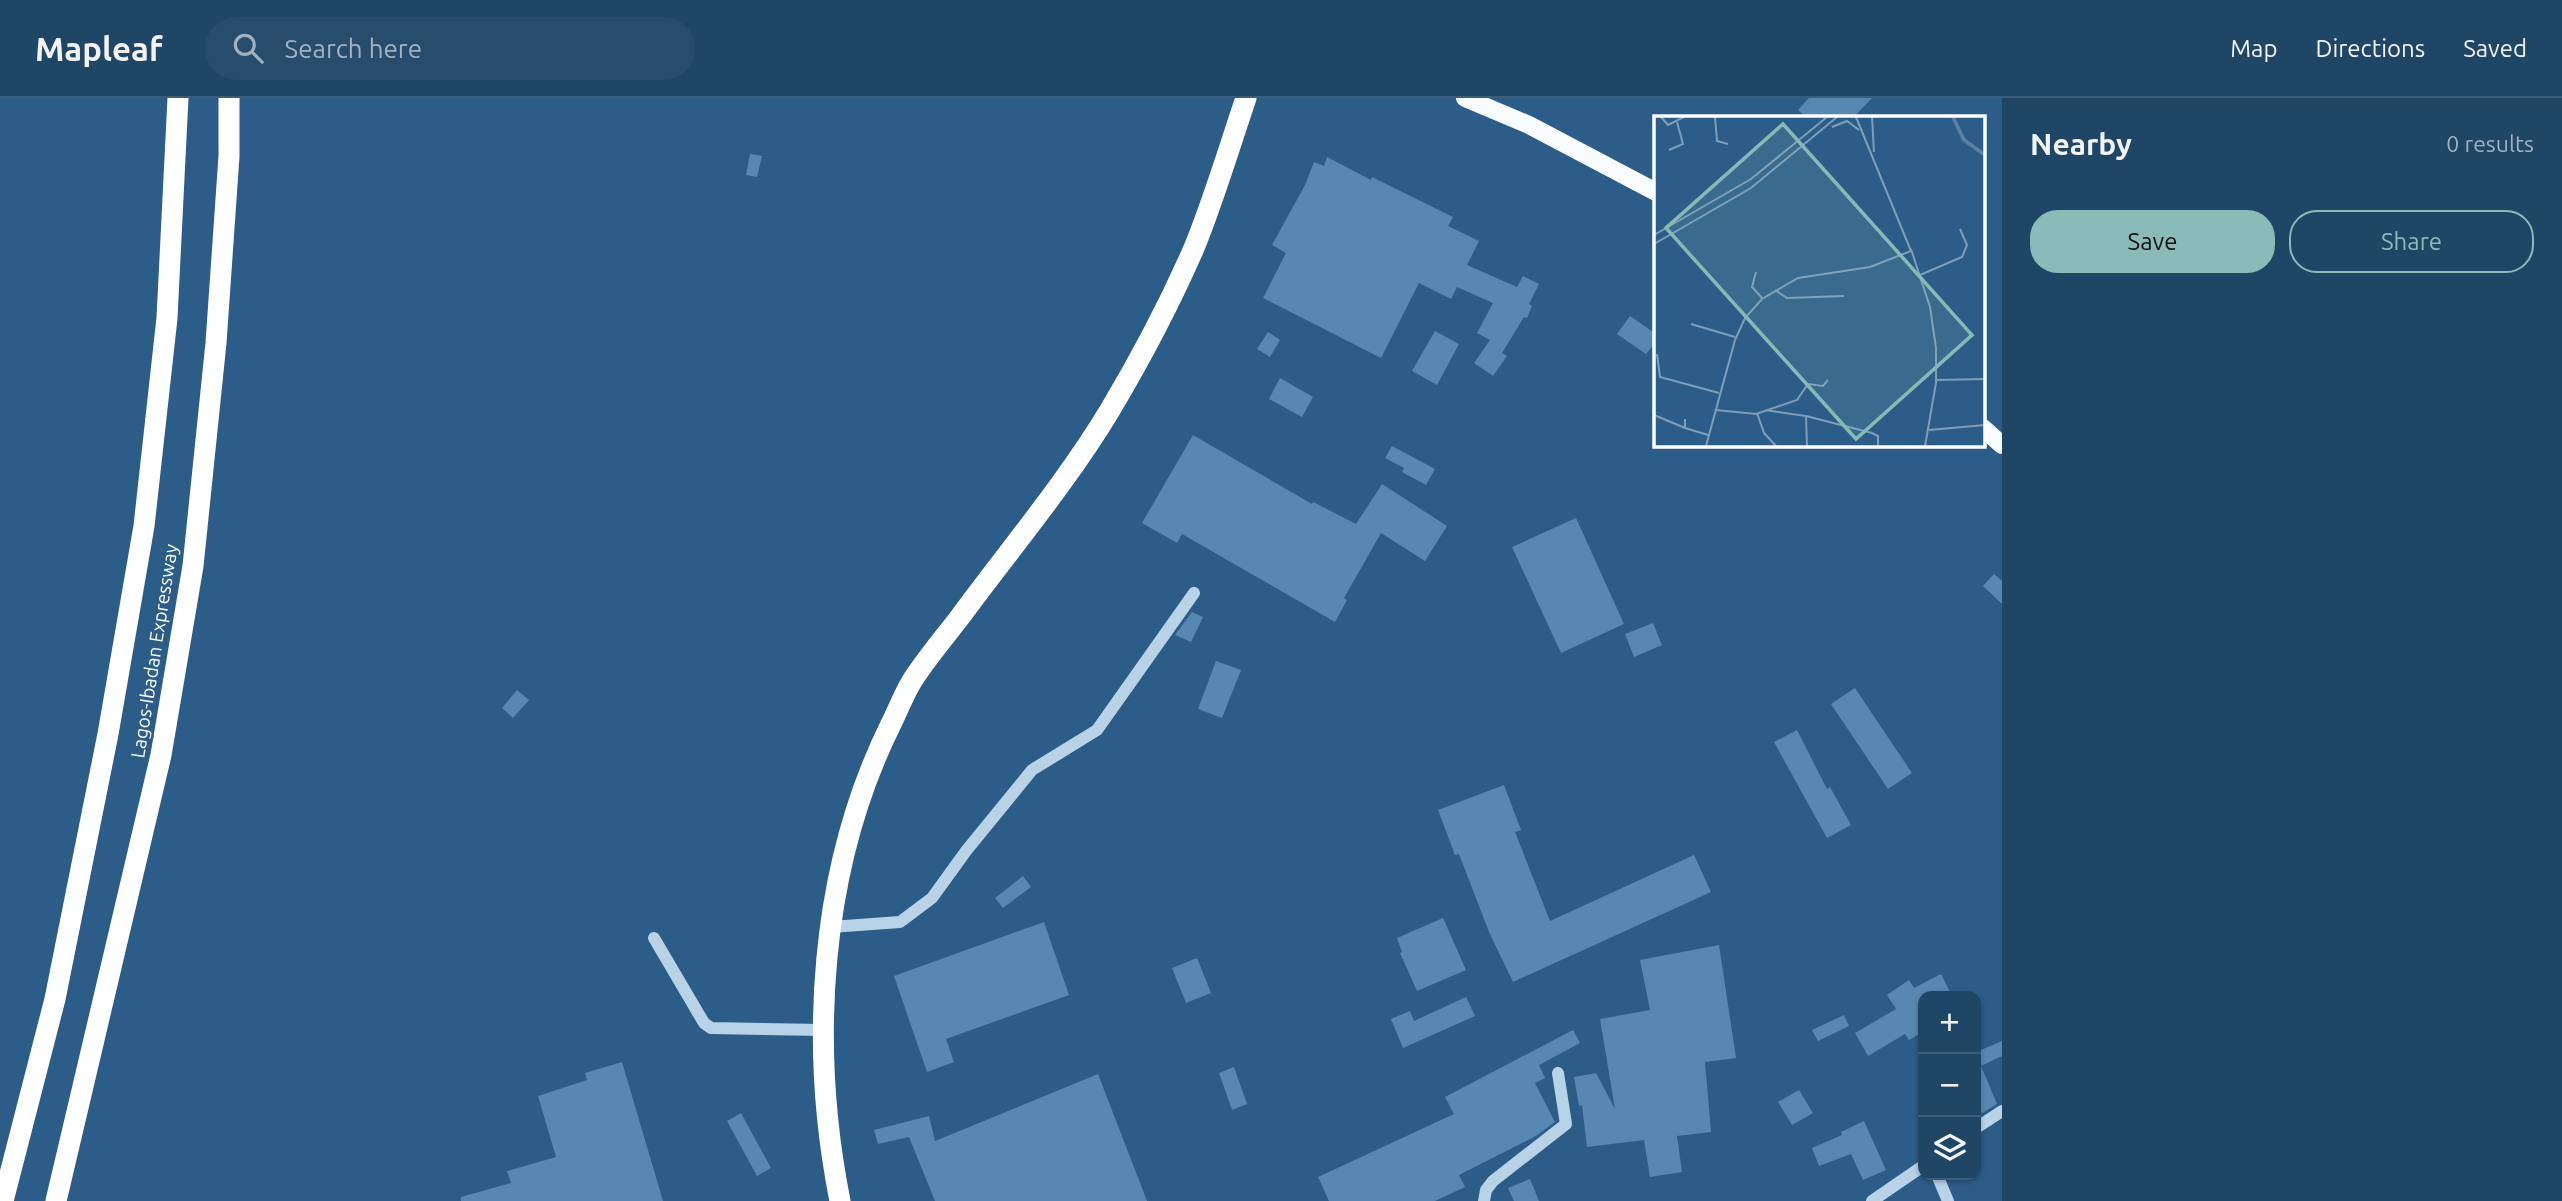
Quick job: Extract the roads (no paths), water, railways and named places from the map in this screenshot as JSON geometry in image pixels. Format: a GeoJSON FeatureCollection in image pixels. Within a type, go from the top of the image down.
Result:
{"type":"FeatureCollection","features":[{"type":"Feature","properties":{"kind":"highway","name":"Lagos-Ibadan Expressway"},"geometry":{"type":"LineString","coordinates":[[3,1201],[55,999],[108,734],[144,526],[167,318],[178,98]]}},
{"type":"Feature","properties":{"kind":"highway","name":"Lagos-Ibadan Expressway"},"geometry":{"type":"LineString","coordinates":[[56,1201],[161,755],[192,566],[216,343],[229,156],[229,98]]}},
{"type":"Feature","properties":{"kind":"highway"},"geometry":{"type":"LineString","coordinates":[[840,1201],[831,1157],[823,1030],[831,927],[839,867],[857,806],[880,745],[912,681],[1074,464],[1110,411],[1163,314],[1195,246],[1246,98]]}},
{"type":"Feature","properties":{"kind":"main road"},"geometry":{"type":"LineString","coordinates":[[1465,98],[1529,125],[1654,191]]}},
{"type":"Feature","properties":{"kind":"main road"},"geometry":{"type":"LineString","coordinates":[[1984,429],[2002,445]]}},
{"type":"Feature","properties":{"kind":"street"},"geometry":{"type":"LineString","coordinates":[[831,927],[900,922],[932,898],[966,851],[1032,770],[1097,730],[1194,593]]}},
{"type":"Feature","properties":{"kind":"street"},"geometry":{"type":"LineString","coordinates":[[654,938],[704,1023],[711,1028],[823,1030]]}},
{"type":"Feature","properties":{"kind":"street"},"geometry":{"type":"LineString","coordinates":[[1484,1201],[1486,1190],[1493,1181],[1566,1125],[1558,1073]]}},
{"type":"Feature","properties":{"kind":"street"},"geometry":{"type":"LineString","coordinates":[[1981,1125],[2002,1111]]}},
{"type":"Feature","properties":{"kind":"street"},"geometry":{"type":"LineString","coordinates":[[1872,1201],[1918,1169]]}},
{"type":"Feature","properties":{"kind":"street"},"geometry":{"type":"LineString","coordinates":[[1939,1180],[1948,1201]]}}]}
